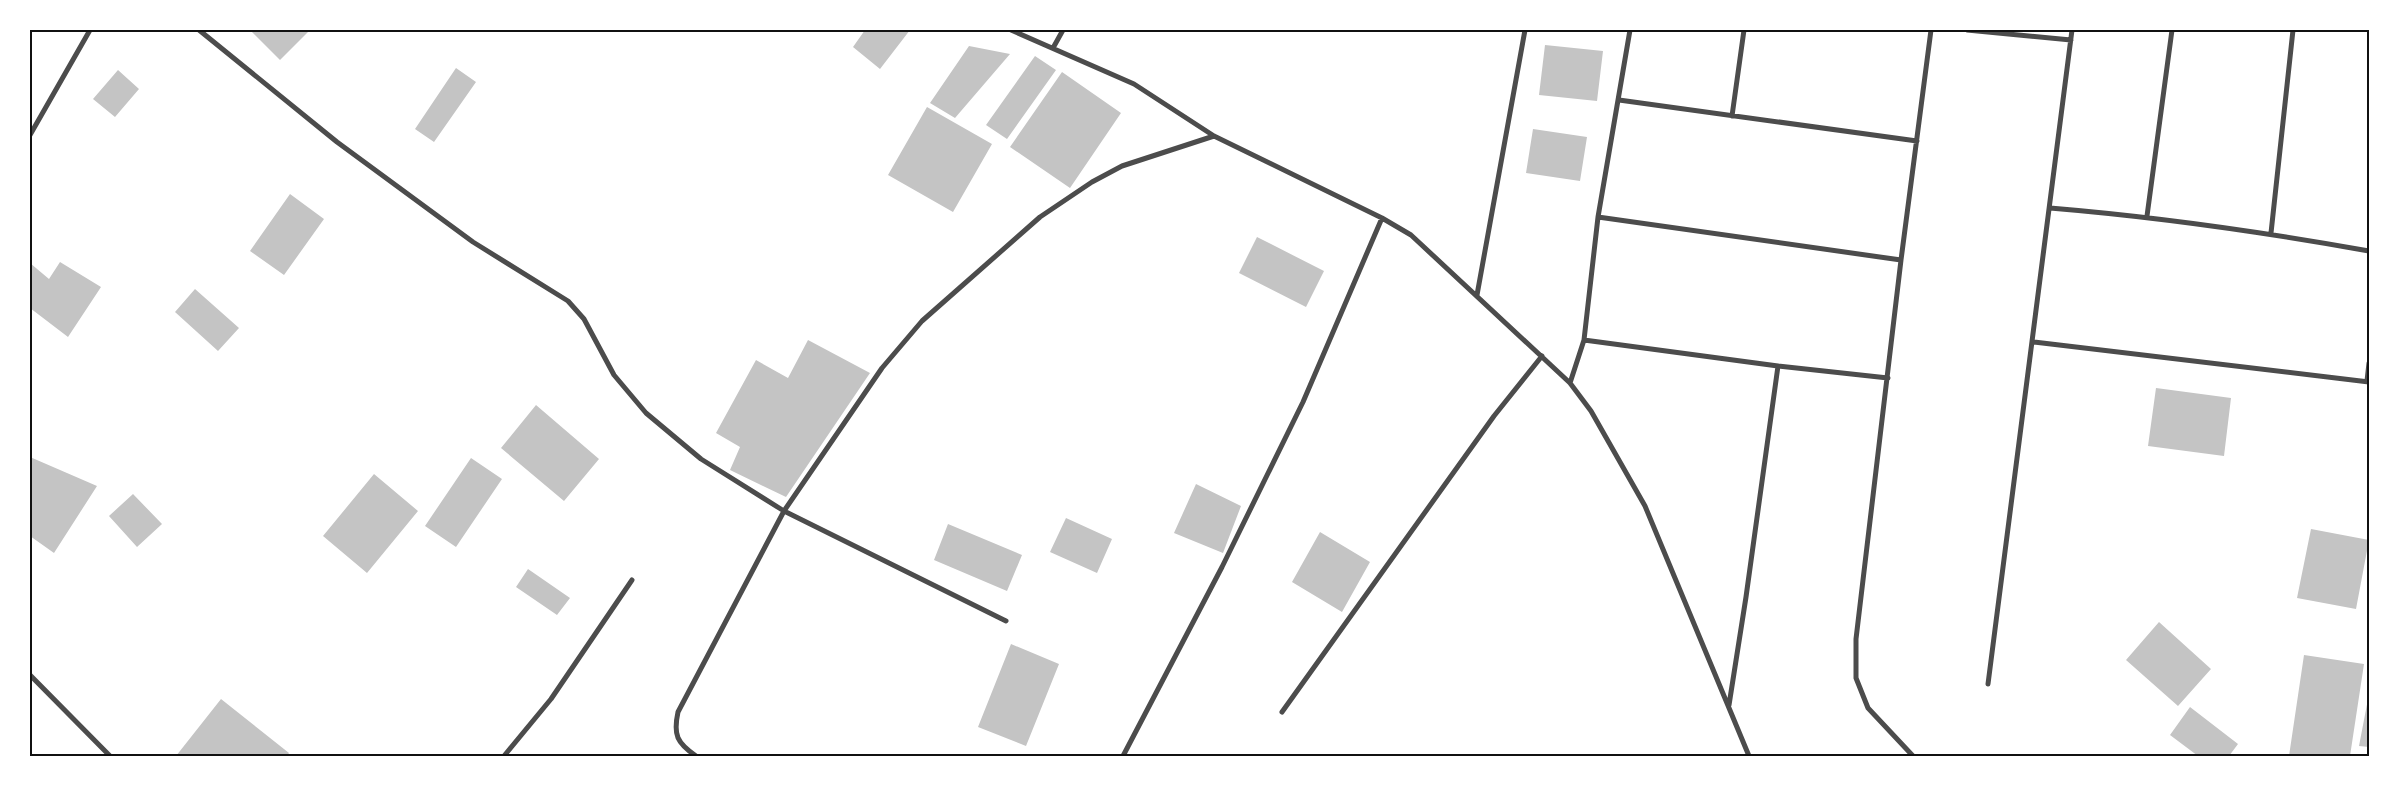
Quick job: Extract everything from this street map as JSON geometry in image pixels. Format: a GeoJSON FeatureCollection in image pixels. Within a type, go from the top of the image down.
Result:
{"type":"FeatureCollection","features":[{"type":"Feature","properties":{"kind":"street"},"geometry":{"type":"LineString","coordinates":[[30,135],[90,30]]}},
{"type":"Feature","properties":{"kind":"street"},"geometry":{"type":"LineString","coordinates":[[199,30],[338,142],[457,230],[568,301],[584,320],[614,375],[646,413],[701,459],[784,511],[1006,620]]}},
{"type":"Feature","properties":{"kind":"street"},"geometry":{"type":"LineString","coordinates":[[1012,30],[1134,84],[1214,136],[1382,218],[1411,235],[1542,356],[1570,384],[1592,411],[1645,506],[1749,756]]}},
{"type":"Feature","properties":{"kind":"street"},"geometry":{"type":"LineString","coordinates":[[1053,48],[1063,30]]}},
{"type":"Feature","properties":{"kind":"street"},"geometry":{"type":"LineString","coordinates":[[1477,295],[1525,30]]}},
{"type":"Feature","properties":{"kind":"street"},"geometry":{"type":"LineString","coordinates":[[1570,384],[1584,340],[1598,217],[1630,30]]}},
{"type":"Feature","properties":{"kind":"street"},"geometry":{"type":"LineString","coordinates":[[1732,116],[1744,30]]}},
{"type":"Feature","properties":{"kind":"street"},"geometry":{"type":"LineString","coordinates":[[1913,756],[1868,708],[1856,678],[1856,639],[1901,260],[1932,30]]}},
{"type":"Feature","properties":{"kind":"street"},"geometry":{"type":"LineString","coordinates":[[1967,30],[2071,40]]}},
{"type":"Feature","properties":{"kind":"street"},"geometry":{"type":"LineString","coordinates":[[1988,684],[2034,342],[2072,30]]}},
{"type":"Feature","properties":{"kind":"street"},"geometry":{"type":"LineString","coordinates":[[2147,216],[2172,30]]}},
{"type":"Feature","properties":{"kind":"street"},"geometry":{"type":"LineString","coordinates":[[2271,234],[2293,30]]}},
{"type":"Feature","properties":{"kind":"street"},"geometry":{"type":"LineString","coordinates":[[1619,100],[1917,141]]}},
{"type":"Feature","properties":{"kind":"street"},"geometry":{"type":"LineString","coordinates":[[696,756],[681,745],[674,728],[678,712],[784,511],[882,368],[922,320],[1040,217],[1092,182],[1122,166],[1214,136]]}},
{"type":"Feature","properties":{"kind":"street"},"geometry":{"type":"LineString","coordinates":[[2050,208],[2147,216],[2271,234],[2369,251]]}},
{"type":"Feature","properties":{"kind":"street"},"geometry":{"type":"LineString","coordinates":[[1598,217],[1901,260]]}},
{"type":"Feature","properties":{"kind":"street"},"geometry":{"type":"LineString","coordinates":[[1122,756],[1222,567],[1303,402],[1382,218]]}},
{"type":"Feature","properties":{"kind":"street"},"geometry":{"type":"LineString","coordinates":[[1584,340],[1778,366],[1888,378]]}},
{"type":"Feature","properties":{"kind":"street"},"geometry":{"type":"LineString","coordinates":[[2034,342],[2368,381],[2369,363]]}},
{"type":"Feature","properties":{"kind":"street"},"geometry":{"type":"LineString","coordinates":[[1282,712],[1494,416],[1542,356]]}},
{"type":"Feature","properties":{"kind":"street"},"geometry":{"type":"LineString","coordinates":[[1728,706],[1746,597],[1778,366]]}},
{"type":"Feature","properties":{"kind":"street"},"geometry":{"type":"LineString","coordinates":[[504,756],[551,699],[632,580]]}},
{"type":"Feature","properties":{"kind":"street"},"geometry":{"type":"LineString","coordinates":[[30,675],[110,756]]}},
{"type":"Feature","properties":{"kind":"building"},"geometry":{"type":"Polygon","coordinates":[[[250,30],[310,30],[280,60],[250,30]]]}},
{"type":"Feature","properties":{"kind":"building"},"geometry":{"type":"Polygon","coordinates":[[[865,30],[910,30],[880,69],[853,47],[865,30]]]}},
{"type":"Feature","properties":{"kind":"building"},"geometry":{"type":"Polygon","coordinates":[[[1545,45],[1603,51],[1597,101],[1539,95],[1545,45]]]}},
{"type":"Feature","properties":{"kind":"building"},"geometry":{"type":"Polygon","coordinates":[[[969,46],[1010,54],[955,118],[930,103],[969,46]]]}},
{"type":"Feature","properties":{"kind":"building"},"geometry":{"type":"Polygon","coordinates":[[[1035,56],[1056,70],[1007,139],[986,125],[1035,56]]]}},
{"type":"Feature","properties":{"kind":"building"},"geometry":{"type":"Polygon","coordinates":[[[456,68],[476,82],[434,142],[415,129],[456,68]]]}},
{"type":"Feature","properties":{"kind":"building"},"geometry":{"type":"Polygon","coordinates":[[[118,70],[139,89],[115,117],[93,99],[118,70]]]}},
{"type":"Feature","properties":{"kind":"building"},"geometry":{"type":"Polygon","coordinates":[[[1062,72],[1121,113],[1070,188],[1010,147],[1062,72]]]}},
{"type":"Feature","properties":{"kind":"building"},"geometry":{"type":"Polygon","coordinates":[[[927,107],[992,144],[953,212],[888,175],[927,107]]]}},
{"type":"Feature","properties":{"kind":"building"},"geometry":{"type":"Polygon","coordinates":[[[1533,129],[1587,137],[1580,181],[1526,173],[1533,129]]]}},
{"type":"Feature","properties":{"kind":"building"},"geometry":{"type":"Polygon","coordinates":[[[290,194],[324,219],[284,275],[250,251],[290,194]]]}},
{"type":"Feature","properties":{"kind":"building"},"geometry":{"type":"Polygon","coordinates":[[[1257,237],[1324,271],[1306,307],[1239,273],[1257,237]]]}},
{"type":"Feature","properties":{"kind":"building"},"geometry":{"type":"Polygon","coordinates":[[[60,262],[101,287],[68,337],[30,308],[30,263],[49,279],[60,262]]]}},
{"type":"Feature","properties":{"kind":"building"},"geometry":{"type":"Polygon","coordinates":[[[195,289],[239,328],[218,351],[175,312],[195,289]]]}},
{"type":"Feature","properties":{"kind":"building"},"geometry":{"type":"Polygon","coordinates":[[[808,340],[870,373],[786,497],[730,470],[740,447],[716,433],[756,360],[788,378],[808,340]]]}},
{"type":"Feature","properties":{"kind":"building"},"geometry":{"type":"Polygon","coordinates":[[[2156,388],[2231,398],[2224,456],[2148,446],[2156,388]]]}},
{"type":"Feature","properties":{"kind":"building"},"geometry":{"type":"Polygon","coordinates":[[[536,405],[599,459],[564,501],[501,448],[536,405]]]}},
{"type":"Feature","properties":{"kind":"building"},"geometry":{"type":"Polygon","coordinates":[[[30,457],[97,486],[54,553],[30,536],[30,457]]]}},
{"type":"Feature","properties":{"kind":"building"},"geometry":{"type":"Polygon","coordinates":[[[471,458],[502,479],[456,547],[425,526],[471,458]]]}},
{"type":"Feature","properties":{"kind":"building"},"geometry":{"type":"Polygon","coordinates":[[[374,474],[418,511],[367,573],[323,536],[374,474]]]}},
{"type":"Feature","properties":{"kind":"building"},"geometry":{"type":"Polygon","coordinates":[[[1196,484],[1241,506],[1223,553],[1174,533],[1196,484]]]}},
{"type":"Feature","properties":{"kind":"building"},"geometry":{"type":"Polygon","coordinates":[[[133,494],[162,524],[137,547],[109,516],[133,494]]]}},
{"type":"Feature","properties":{"kind":"building"},"geometry":{"type":"Polygon","coordinates":[[[1066,518],[1112,539],[1097,573],[1050,552],[1066,518]]]}},
{"type":"Feature","properties":{"kind":"building"},"geometry":{"type":"Polygon","coordinates":[[[948,524],[1022,555],[1007,591],[934,560],[948,524]]]}},
{"type":"Feature","properties":{"kind":"building"},"geometry":{"type":"Polygon","coordinates":[[[2311,529],[2369,540],[2356,609],[2297,598],[2311,529]]]}},
{"type":"Feature","properties":{"kind":"building"},"geometry":{"type":"Polygon","coordinates":[[[1320,532],[1370,562],[1342,612],[1292,582],[1320,532]]]}},
{"type":"Feature","properties":{"kind":"building"},"geometry":{"type":"Polygon","coordinates":[[[528,569],[570,598],[557,615],[516,587],[528,569]]]}},
{"type":"Feature","properties":{"kind":"building"},"geometry":{"type":"Polygon","coordinates":[[[2159,622],[2211,669],[2178,706],[2126,660],[2159,622]]]}},
{"type":"Feature","properties":{"kind":"building"},"geometry":{"type":"Polygon","coordinates":[[[1011,644],[1059,664],[1026,746],[978,727],[1011,644]]]}},
{"type":"Feature","properties":{"kind":"building"},"geometry":{"type":"Polygon","coordinates":[[[2304,655],[2364,664],[2350,756],[2289,756],[2304,655]]]}},
{"type":"Feature","properties":{"kind":"building"},"geometry":{"type":"Polygon","coordinates":[[[221,699],[289,753],[287,756],[176,756],[221,699]]]}},
{"type":"Feature","properties":{"kind":"building"},"geometry":{"type":"Polygon","coordinates":[[[2369,699],[2369,747],[2359,746],[2369,699]]]}},
{"type":"Feature","properties":{"kind":"building"},"geometry":{"type":"Polygon","coordinates":[[[2190,707],[2238,744],[2229,756],[2198,756],[2170,735],[2190,707]]]}}]}
